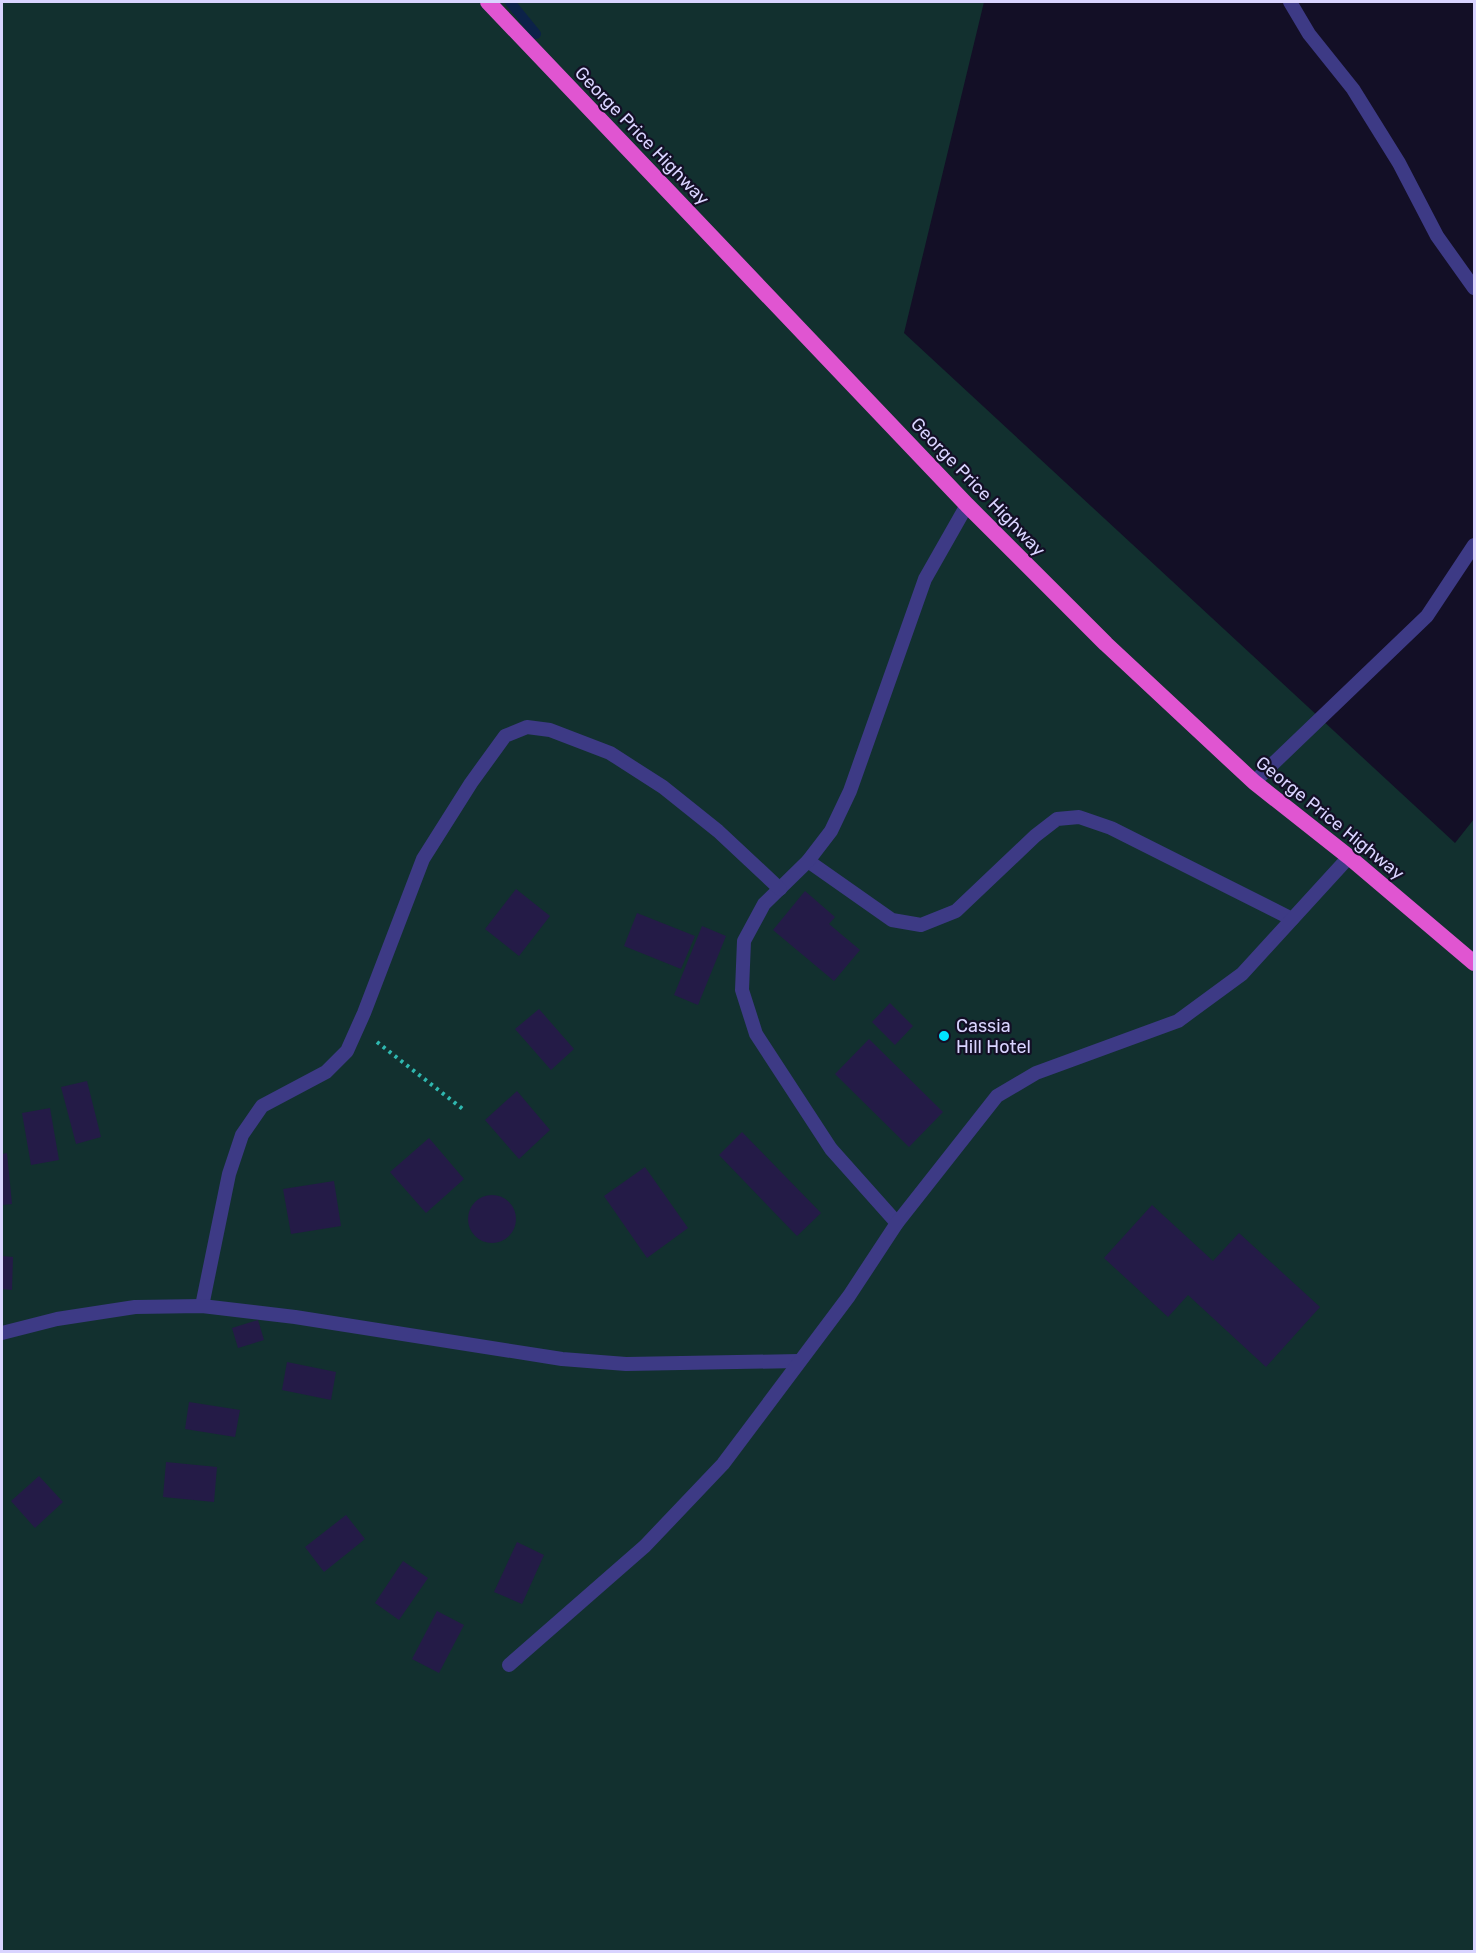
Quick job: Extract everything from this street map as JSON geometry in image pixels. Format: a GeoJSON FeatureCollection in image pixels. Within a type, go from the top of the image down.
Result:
{"type":"FeatureCollection","features":[{"type":"Feature","properties":{"kind":"highway","name":"George Price Highway"},"geometry":{"type":"LineString","coordinates":[[488,2],[967,505],[1106,644],[1254,782],[1349,857],[1474,963]]}},
{"type":"Feature","properties":{"kind":"lane"},"geometry":{"type":"LineString","coordinates":[[1290,2],[1309,34],[1353,89],[1399,163],[1437,236],[1474,288]]}},
{"type":"Feature","properties":{"kind":"lane"},"geometry":{"type":"LineString","coordinates":[[897,1223],[831,1149],[756,1034],[742,990],[744,941],[764,904],[808,861],[831,831],[845,801],[925,579],[967,505]]}},
{"type":"Feature","properties":{"kind":"lane"},"geometry":{"type":"LineString","coordinates":[[1254,782],[1427,616],[1474,545]]}},
{"type":"Feature","properties":{"kind":"lane"},"geometry":{"type":"LineString","coordinates":[[202,1306],[229,1174],[242,1135],[262,1106],[326,1072],[347,1051],[423,859],[471,783],[505,736],[527,728],[550,730],[609,753],[663,787],[718,831],[780,888]]}},
{"type":"Feature","properties":{"kind":"lane"},"geometry":{"type":"LineString","coordinates":[[808,861],[892,920],[921,925],[956,912],[1035,836],[1057,819],[1079,817],[1111,828],[1292,919]]}},
{"type":"Feature","properties":{"kind":"lane"},"geometry":{"type":"LineString","coordinates":[[509,1665],[645,1546],[723,1464],[849,1296],[897,1223],[997,1096],[1035,1073],[1178,1021],[1242,974],[1349,857]]}},
{"type":"Feature","properties":{"kind":"lane"},"geometry":{"type":"LineString","coordinates":[[2,1333],[57,1319],[135,1307],[202,1306],[295,1317],[562,1359],[626,1364],[799,1361]]}},
{"type":"Feature","properties":{"kind":"path"},"geometry":{"type":"LineString","coordinates":[[358,1027],[464,1110]]}},
{"type":"Feature","properties":{"kind":"green space"},"geometry":{"type":"Polygon","coordinates":[[[2,2],[984,2],[904,333],[1455,843],[1474,819],[1474,1951],[2,1952],[2,2]]]}},
{"type":"Feature","properties":{"kind":"building"},"geometry":{"type":"Polygon","coordinates":[[[516,889],[550,916],[519,956],[485,929],[516,889]]]}},
{"type":"Feature","properties":{"kind":"building"},"geometry":{"type":"Polygon","coordinates":[[[805,891],[835,917],[829,924],[860,950],[834,981],[773,930],[805,891]]]}},
{"type":"Feature","properties":{"kind":"building"},"geometry":{"type":"Polygon","coordinates":[[[637,913],[695,936],[681,969],[624,946],[637,913]]]}},
{"type":"Feature","properties":{"kind":"building"},"geometry":{"type":"Polygon","coordinates":[[[702,926],[726,936],[698,1005],[674,995],[702,926]]]}},
{"type":"Feature","properties":{"kind":"building"},"geometry":{"type":"Polygon","coordinates":[[[890,1003],[913,1026],[895,1045],[872,1022],[890,1003]]]}},
{"type":"Feature","properties":{"kind":"building"},"geometry":{"type":"Polygon","coordinates":[[[539,1009],[574,1049],[551,1070],[515,1029],[539,1009]]]}},
{"type":"Feature","properties":{"kind":"building"},"geometry":{"type":"Polygon","coordinates":[[[869,1039],[943,1112],[909,1147],[835,1074],[869,1039]]]}},
{"type":"Feature","properties":{"kind":"building"},"geometry":{"type":"Polygon","coordinates":[[[87,1081],[101,1137],[76,1144],[61,1087],[87,1081]]]}},
{"type":"Feature","properties":{"kind":"building"},"geometry":{"type":"Polygon","coordinates":[[[517,1091],[550,1130],[519,1159],[485,1120],[517,1091]]]}},
{"type":"Feature","properties":{"kind":"building"},"geometry":{"type":"Polygon","coordinates":[[[50,1108],[59,1160],[31,1165],[22,1113],[50,1108]]]}},
{"type":"Feature","properties":{"kind":"building"},"geometry":{"type":"Polygon","coordinates":[[[742,1132],[821,1213],[797,1236],[719,1155],[742,1132]]]}},
{"type":"Feature","properties":{"kind":"building"},"geometry":{"type":"Polygon","coordinates":[[[429,1138],[464,1179],[426,1213],[390,1172],[429,1138]]]}},
{"type":"Feature","properties":{"kind":"building"},"geometry":{"type":"Polygon","coordinates":[[[7,1153],[12,1204],[2,1205],[2,1154],[7,1153]]]}},
{"type":"Feature","properties":{"kind":"building"},"geometry":{"type":"Polygon","coordinates":[[[645,1167],[688,1228],[647,1258],[604,1196],[645,1167]]]}},
{"type":"Feature","properties":{"kind":"building"},"geometry":{"type":"Polygon","coordinates":[[[334,1181],[341,1226],[291,1234],[283,1189],[334,1181]]]}},
{"type":"Feature","properties":{"kind":"building"},"geometry":{"type":"Polygon","coordinates":[[[492,1195],[509,1202],[516,1219],[509,1236],[492,1243],[475,1236],[468,1219],[475,1202],[492,1195]]]}},
{"type":"Feature","properties":{"kind":"building"},"geometry":{"type":"Polygon","coordinates":[[[1152,1205],[1213,1261],[1239,1233],[1320,1307],[1266,1367],[1188,1295],[1168,1317],[1104,1258],[1152,1205]]]}},
{"type":"Feature","properties":{"kind":"building"},"geometry":{"type":"Polygon","coordinates":[[[2,1256],[13,1257],[12,1290],[2,1289],[2,1256]]]}},
{"type":"Feature","properties":{"kind":"building"},"geometry":{"type":"Polygon","coordinates":[[[258,1320],[264,1340],[238,1348],[232,1328],[258,1320]]]}},
{"type":"Feature","properties":{"kind":"building"},"geometry":{"type":"Polygon","coordinates":[[[287,1362],[336,1372],[331,1400],[282,1390],[287,1362]]]}},
{"type":"Feature","properties":{"kind":"building"},"geometry":{"type":"Polygon","coordinates":[[[189,1402],[240,1410],[235,1437],[185,1429],[189,1402]]]}},
{"type":"Feature","properties":{"kind":"building"},"geometry":{"type":"Polygon","coordinates":[[[166,1462],[217,1467],[214,1502],[163,1497],[166,1462]]]}},
{"type":"Feature","properties":{"kind":"building"},"geometry":{"type":"Polygon","coordinates":[[[39,1476],[63,1502],[35,1528],[11,1501],[39,1476]]]}},
{"type":"Feature","properties":{"kind":"building"},"geometry":{"type":"Polygon","coordinates":[[[346,1515],[365,1539],[324,1572],[305,1547],[346,1515]]]}},
{"type":"Feature","properties":{"kind":"building"},"geometry":{"type":"Polygon","coordinates":[[[517,1542],[544,1555],[522,1604],[494,1592],[517,1542]]]}},
{"type":"Feature","properties":{"kind":"building"},"geometry":{"type":"Polygon","coordinates":[[[403,1561],[428,1578],[399,1620],[375,1603],[403,1561]]]}},
{"type":"Feature","properties":{"kind":"building"},"geometry":{"type":"Polygon","coordinates":[[[437,1611],[464,1625],[439,1673],[412,1659],[437,1611]]]}},
{"type":"Feature","properties":{"kind":"waterway"},"geometry":{"type":"LineString","coordinates":[[510,2],[536,34]]}},
{"type":"Feature","properties":{"kind":"place","name":"Cassia Hill Hotel"},"geometry":{"type":"Point","coordinates":[944,1036]}}]}
